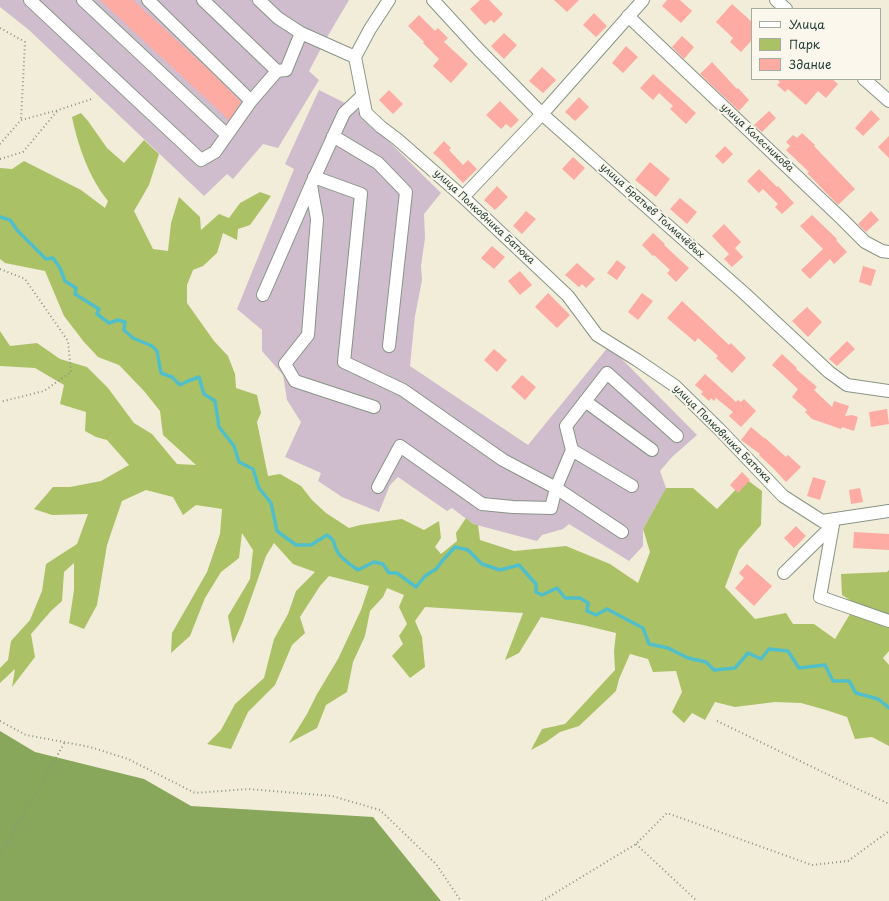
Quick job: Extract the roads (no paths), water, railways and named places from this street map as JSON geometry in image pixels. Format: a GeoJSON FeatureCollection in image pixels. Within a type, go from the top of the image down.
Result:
{"type":"FeatureCollection","features":[{"type":"Feature","properties":{"kind":"street"},"geometry":{"type":"LineString","coordinates":[[30,0],[201,160],[215,152],[251,101],[278,71],[286,70],[301,34]]}},
{"type":"Feature","properties":{"kind":"street"},"geometry":{"type":"LineString","coordinates":[[83,0],[227,135]]}},
{"type":"Feature","properties":{"kind":"street"},"geometry":{"type":"LineString","coordinates":[[148,0],[251,101]]}},
{"type":"Feature","properties":{"kind":"street"},"geometry":{"type":"LineString","coordinates":[[203,0],[278,71]]}},
{"type":"Feature","properties":{"kind":"street"},"geometry":{"type":"LineString","coordinates":[[259,0],[278,18],[301,34],[355,58],[370,29],[389,0]]}},
{"type":"Feature","properties":{"kind":"street","name":"улица Братьев Толмачёвых"},"geometry":{"type":"LineString","coordinates":[[433,0],[479,50],[542,114],[829,372],[847,385],[889,391]]}},
{"type":"Feature","properties":{"kind":"street"},"geometry":{"type":"LineString","coordinates":[[463,197],[542,114],[643,0]]}},
{"type":"Feature","properties":{"kind":"street"},"geometry":{"type":"LineString","coordinates":[[776,0],[785,8]]}},
{"type":"Feature","properties":{"kind":"street","name":"улица Колесникова"},"geometry":{"type":"LineString","coordinates":[[628,16],[842,219],[864,242],[882,251],[889,252]]}},
{"type":"Feature","properties":{"kind":"street","name":"улица Полковника Батюка"},"geometry":{"type":"LineString","coordinates":[[355,58],[366,113],[381,128],[397,139],[463,197],[568,296],[598,335],[675,386],[719,429],[783,496],[828,523]]}},
{"type":"Feature","properties":{"kind":"street"},"geometry":{"type":"LineString","coordinates":[[865,80],[889,101]]}},
{"type":"Feature","properties":{"kind":"street"},"geometry":{"type":"LineString","coordinates":[[263,295],[344,113],[362,96]]}},
{"type":"Feature","properties":{"kind":"street"},"geometry":{"type":"LineString","coordinates":[[333,136],[378,163],[406,192],[389,346]]}},
{"type":"Feature","properties":{"kind":"street"},"geometry":{"type":"LineString","coordinates":[[313,181],[317,219],[308,335],[285,364],[295,381],[374,407]]}},
{"type":"Feature","properties":{"kind":"street"},"geometry":{"type":"LineString","coordinates":[[313,181],[361,194],[344,362],[403,390],[503,460],[556,488],[622,532]]}},
{"type":"Feature","properties":{"kind":"street"},"geometry":{"type":"LineString","coordinates":[[378,487],[400,446],[482,504],[513,507],[551,508],[556,488],[572,450],[566,426],[607,373],[677,436]]}},
{"type":"Feature","properties":{"kind":"street"},"geometry":{"type":"LineString","coordinates":[[585,401],[652,450]]}},
{"type":"Feature","properties":{"kind":"street"},"geometry":{"type":"LineString","coordinates":[[572,450],[632,486]]}},
{"type":"Feature","properties":{"kind":"street"},"geometry":{"type":"LineString","coordinates":[[784,573],[828,523],[889,511]]}},
{"type":"Feature","properties":{"kind":"street"},"geometry":{"type":"LineString","coordinates":[[828,523],[820,597],[889,621]]}},
{"type":"Feature","properties":{"kind":"waterway"},"geometry":{"type":"LineString","coordinates":[[0,217],[10,220],[17,230],[46,259],[53,258],[60,268],[65,281],[76,288],[75,294],[99,309],[97,314],[109,323],[118,320],[125,322],[124,330],[133,338],[152,346],[157,351],[161,373],[172,377],[180,385],[199,377],[204,394],[215,401],[219,427],[234,446],[239,462],[253,469],[259,488],[271,503],[277,531],[296,545],[311,545],[327,535],[333,541],[341,557],[358,570],[374,562],[383,564],[389,573],[397,573],[416,587],[425,576],[436,569],[455,547],[468,550],[482,564],[500,570],[519,565],[536,584],[536,592],[542,595],[557,588],[565,598],[580,598],[588,603],[587,611],[596,615],[607,609],[643,628],[649,644],[668,648],[688,658],[706,662],[714,670],[735,668],[748,653],[761,659],[769,649],[788,651],[799,668],[825,665],[833,681],[849,681],[856,693],[878,699],[889,708]]}}]}
